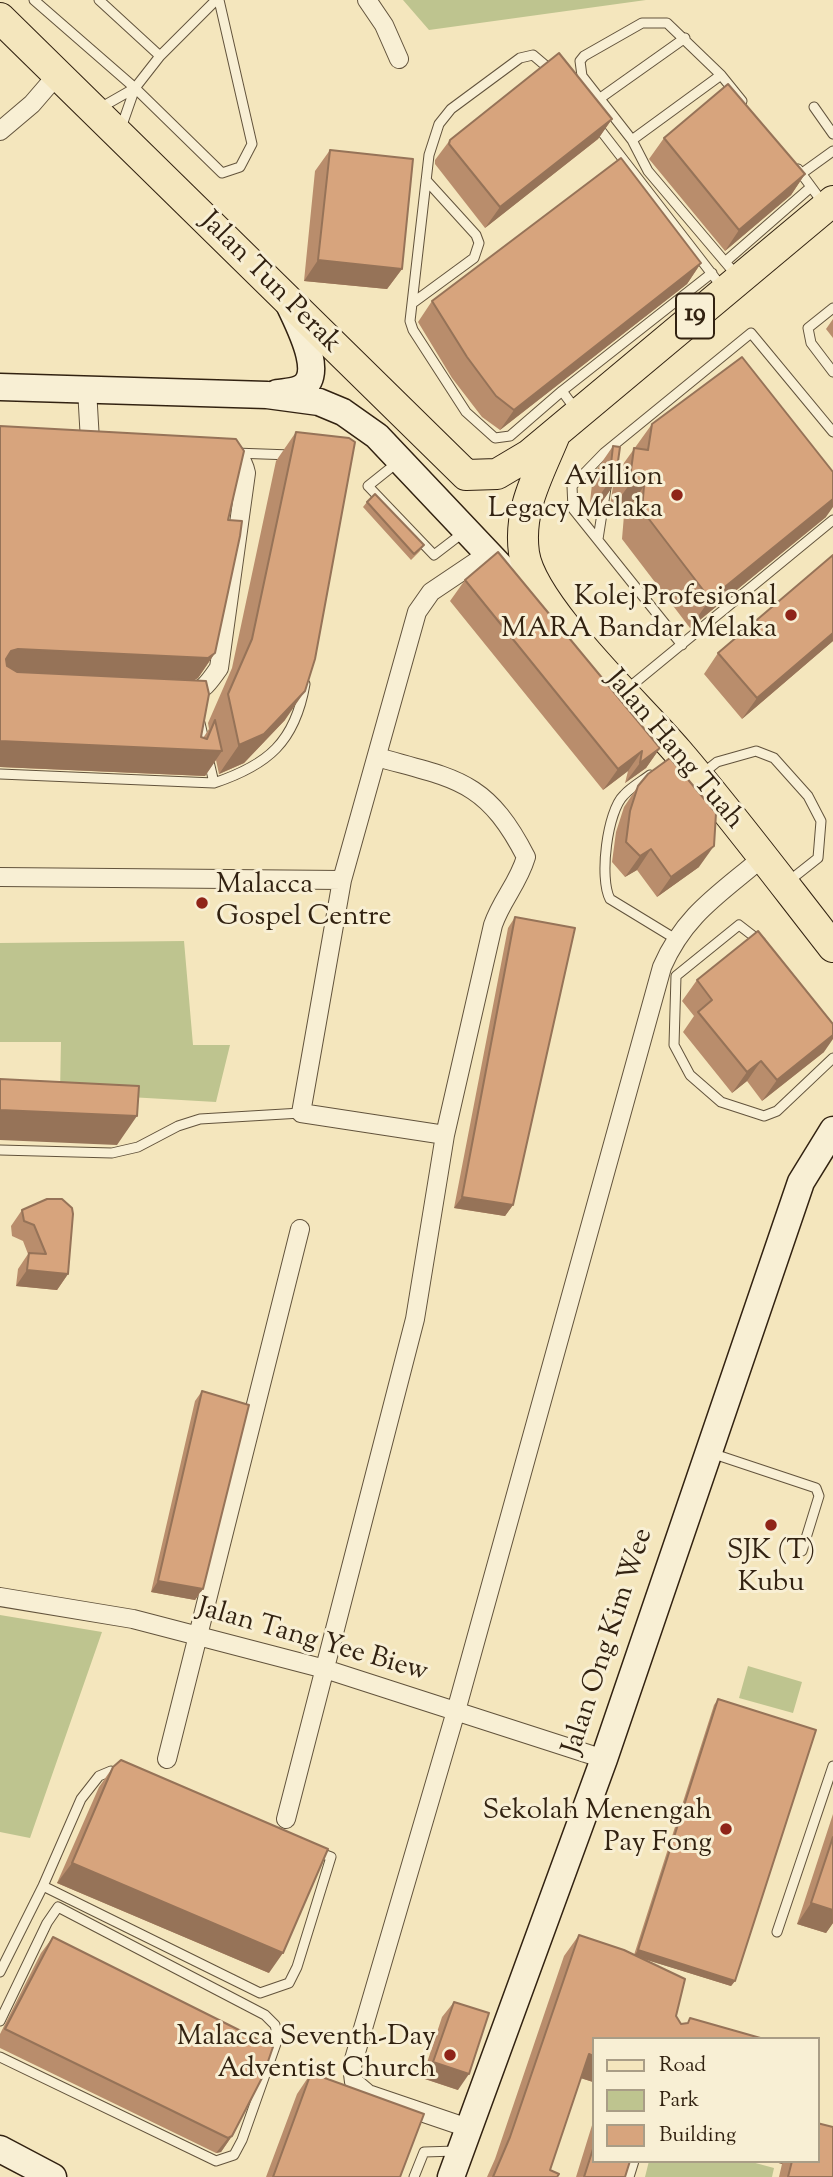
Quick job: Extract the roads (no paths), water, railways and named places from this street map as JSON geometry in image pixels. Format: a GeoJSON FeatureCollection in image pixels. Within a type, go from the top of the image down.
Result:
{"type":"FeatureCollection","features":[{"type":"Feature","properties":{"kind":"main road","name":"Jalan Tun Perak"},"geometry":{"type":"LineString","coordinates":[[0,18],[466,475],[497,474],[529,455],[565,411]]}},
{"type":"Feature","properties":{"kind":"main road","name":"19"},"geometry":{"type":"LineString","coordinates":[[565,411],[725,276],[824,199]]}},
{"type":"Feature","properties":{"kind":"main road"},"geometry":{"type":"LineString","coordinates":[[267,395],[301,389],[309,381],[312,368],[309,354],[289,304]]}},
{"type":"Feature","properties":{"kind":"main road"},"geometry":{"type":"LineString","coordinates":[[0,387],[267,395],[319,402],[343,412],[377,436],[468,529],[526,594],[561,621]]}},
{"type":"Feature","properties":{"kind":"main road","name":"Jalan Hang Tuah"},"geometry":{"type":"LineString","coordinates":[[565,411],[526,500],[522,523],[524,555],[533,582],[561,621],[625,691],[670,761],[698,777],[833,947]]}},
{"type":"Feature","properties":{"kind":"main road","name":"Jalan Ong Kim Wee"},"geometry":{"type":"LineString","coordinates":[[451,2177],[604,1759],[706,1451],[801,1182],[833,1129]]}},
{"type":"Feature","properties":{"kind":"main road"},"geometry":{"type":"LineString","coordinates":[[0,2150],[53,2177]]}},
{"type":"Feature","properties":{"kind":"street"},"geometry":{"type":"LineString","coordinates":[[367,0],[384,25],[399,59]]}},
{"type":"Feature","properties":{"kind":"street"},"geometry":{"type":"LineString","coordinates":[[0,131],[32,104],[57,75]]}},
{"type":"Feature","properties":{"kind":"street"},"geometry":{"type":"LineString","coordinates":[[87,389],[90,441]]}},
{"type":"Feature","properties":{"kind":"street"},"geometry":{"type":"LineString","coordinates":[[166,692],[194,694],[206,686],[219,668],[246,473],[243,461],[233,453],[207,451]]}},
{"type":"Feature","properties":{"kind":"street"},"geometry":{"type":"LineString","coordinates":[[445,1135],[301,1113],[342,880],[417,612],[431,592],[489,554]]}},
{"type":"Feature","properties":{"kind":"street"},"geometry":{"type":"LineString","coordinates":[[286,1819],[415,1319],[445,1135],[493,925],[501,902],[518,883],[526,857],[511,829],[479,793],[458,780],[377,757]]}},
{"type":"Feature","properties":{"kind":"street"},"geometry":{"type":"LineString","coordinates":[[466,2140],[368,2094],[354,2082],[352,2066],[669,972],[674,938],[688,921],[762,857]]}},
{"type":"Feature","properties":{"kind":"street"},"geometry":{"type":"LineString","coordinates":[[0,877],[342,880]]}},
{"type":"Feature","properties":{"kind":"street"},"geometry":{"type":"LineString","coordinates":[[167,1759],[300,1229]]}},
{"type":"Feature","properties":{"kind":"street","name":"Jalan Tang Yee Biew"},"geometry":{"type":"LineString","coordinates":[[0,1597],[133,1619],[325,1669],[604,1759]]}},
{"type":"Feature","properties":{"kind":"lane"},"geometry":{"type":"LineString","coordinates":[[34,0],[135,88],[222,173],[240,167],[252,144],[218,0]]}},
{"type":"Feature","properties":{"kind":"lane"},"geometry":{"type":"LineString","coordinates":[[99,0],[160,56]]}},
{"type":"Feature","properties":{"kind":"lane"},"geometry":{"type":"LineString","coordinates":[[119,136],[135,88],[160,56],[218,0]]}},
{"type":"Feature","properties":{"kind":"lane"},"geometry":{"type":"LineString","coordinates":[[725,276],[648,171],[632,140],[582,76],[580,61],[584,56],[642,23],[667,23],[685,37],[721,75],[753,114]]}},
{"type":"Feature","properties":{"kind":"lane"},"geometry":{"type":"LineString","coordinates":[[599,99],[685,37]]}},
{"type":"Feature","properties":{"kind":"lane"},"geometry":{"type":"LineString","coordinates":[[560,82],[544,62],[533,55],[520,58],[460,102],[439,124],[426,180],[410,321],[413,330],[467,412],[489,435],[495,438],[510,436],[565,411]]}},
{"type":"Feature","properties":{"kind":"lane"},"geometry":{"type":"LineString","coordinates":[[632,140],[721,75]]}},
{"type":"Feature","properties":{"kind":"lane"},"geometry":{"type":"LineString","coordinates":[[94,111],[135,88]]}},
{"type":"Feature","properties":{"kind":"lane"},"geometry":{"type":"LineString","coordinates":[[814,107],[833,134]]}},
{"type":"Feature","properties":{"kind":"lane"},"geometry":{"type":"LineString","coordinates":[[585,111],[725,276]]}},
{"type":"Feature","properties":{"kind":"lane"},"geometry":{"type":"LineString","coordinates":[[802,174],[833,151]]}},
{"type":"Feature","properties":{"kind":"lane"},"geometry":{"type":"LineString","coordinates":[[793,164],[824,199]]}},
{"type":"Feature","properties":{"kind":"lane"},"geometry":{"type":"LineString","coordinates":[[414,302],[474,258],[480,243],[476,235],[426,180]]}},
{"type":"Feature","properties":{"kind":"lane"},"geometry":{"type":"LineString","coordinates":[[833,308],[808,328],[811,343],[833,372]]}},
{"type":"Feature","properties":{"kind":"lane"},"geometry":{"type":"LineString","coordinates":[[682,646],[573,509],[572,486],[604,453],[751,333],[833,432]]}},
{"type":"Feature","properties":{"kind":"lane"},"geometry":{"type":"LineString","coordinates":[[233,453],[300,455]]}},
{"type":"Feature","properties":{"kind":"lane"},"geometry":{"type":"LineString","coordinates":[[604,453],[609,464]]}},
{"type":"Feature","properties":{"kind":"lane"},"geometry":{"type":"LineString","coordinates":[[401,460],[368,486],[434,555],[468,529]]}},
{"type":"Feature","properties":{"kind":"lane"},"geometry":{"type":"LineString","coordinates":[[598,539],[607,477]]}},
{"type":"Feature","properties":{"kind":"lane"},"geometry":{"type":"LineString","coordinates":[[625,691],[833,520]]}},
{"type":"Feature","properties":{"kind":"lane"},"geometry":{"type":"LineString","coordinates":[[0,774],[214,783],[243,773],[268,757],[290,733],[302,704],[306,678]]}},
{"type":"Feature","properties":{"kind":"lane"},"geometry":{"type":"LineString","coordinates":[[194,694],[214,783]]}},
{"type":"Feature","properties":{"kind":"lane"},"geometry":{"type":"LineString","coordinates":[[698,777],[717,762],[756,751],[774,758],[808,796],[821,821],[818,858],[784,885]]}},
{"type":"Feature","properties":{"kind":"lane"},"geometry":{"type":"LineString","coordinates":[[670,761],[622,795],[614,810],[605,860],[604,889],[610,899],[674,938]]}},
{"type":"Feature","properties":{"kind":"lane"},"geometry":{"type":"LineString","coordinates":[[769,952],[738,925],[669,972],[674,1045],[690,1075],[721,1102],[764,1116],[777,1111],[833,1058]]}},
{"type":"Feature","properties":{"kind":"lane"},"geometry":{"type":"LineString","coordinates":[[0,1150],[112,1153],[138,1147],[177,1126],[200,1119],[301,1113]]}},
{"type":"Feature","properties":{"kind":"lane"},"geometry":{"type":"LineString","coordinates":[[706,1451],[816,1488],[819,1496],[802,1551]]}},
{"type":"Feature","properties":{"kind":"lane"},"geometry":{"type":"LineString","coordinates":[[777,1932],[833,1766]]}},
{"type":"Feature","properties":{"kind":"lane"},"geometry":{"type":"LineString","coordinates":[[0,1972],[43,1886],[81,1799],[99,1776],[111,1772],[135,1780]]}},
{"type":"Feature","properties":{"kind":"lane"},"geometry":{"type":"LineString","coordinates":[[43,1886],[260,1993],[289,1983],[297,1967],[331,1857],[300,1844]]}},
{"type":"Feature","properties":{"kind":"lane"},"geometry":{"type":"LineString","coordinates":[[0,2021],[47,1923],[58,1907],[265,2015],[275,2025],[278,2038],[242,2140],[234,2155],[216,2161],[0,2057]]}},
{"type":"Feature","properties":{"kind":"lane"},"geometry":{"type":"LineString","coordinates":[[414,2177],[424,2152],[466,2140]]}},
{"type":"Feature","properties":{"kind":"place","name":"Avillion Legacy Melaka"},"geometry":{"type":"Point","coordinates":[677,495]}},
{"type":"Feature","properties":{"kind":"place","name":"Kolej Profesional MARA Bandar Melaka"},"geometry":{"type":"Point","coordinates":[791,615]}},
{"type":"Feature","properties":{"kind":"place","name":"Malacca Gospel Centre"},"geometry":{"type":"Point","coordinates":[202,903]}},
{"type":"Feature","properties":{"kind":"place","name":"SJK (T) Kubu"},"geometry":{"type":"Point","coordinates":[771,1525]}},
{"type":"Feature","properties":{"kind":"place","name":"Sekolah Menengah Pay Fong"},"geometry":{"type":"Point","coordinates":[726,1829]}},
{"type":"Feature","properties":{"kind":"place","name":"Malacca Seventh-Day Adventist Church"},"geometry":{"type":"Point","coordinates":[450,2055]}}]}
